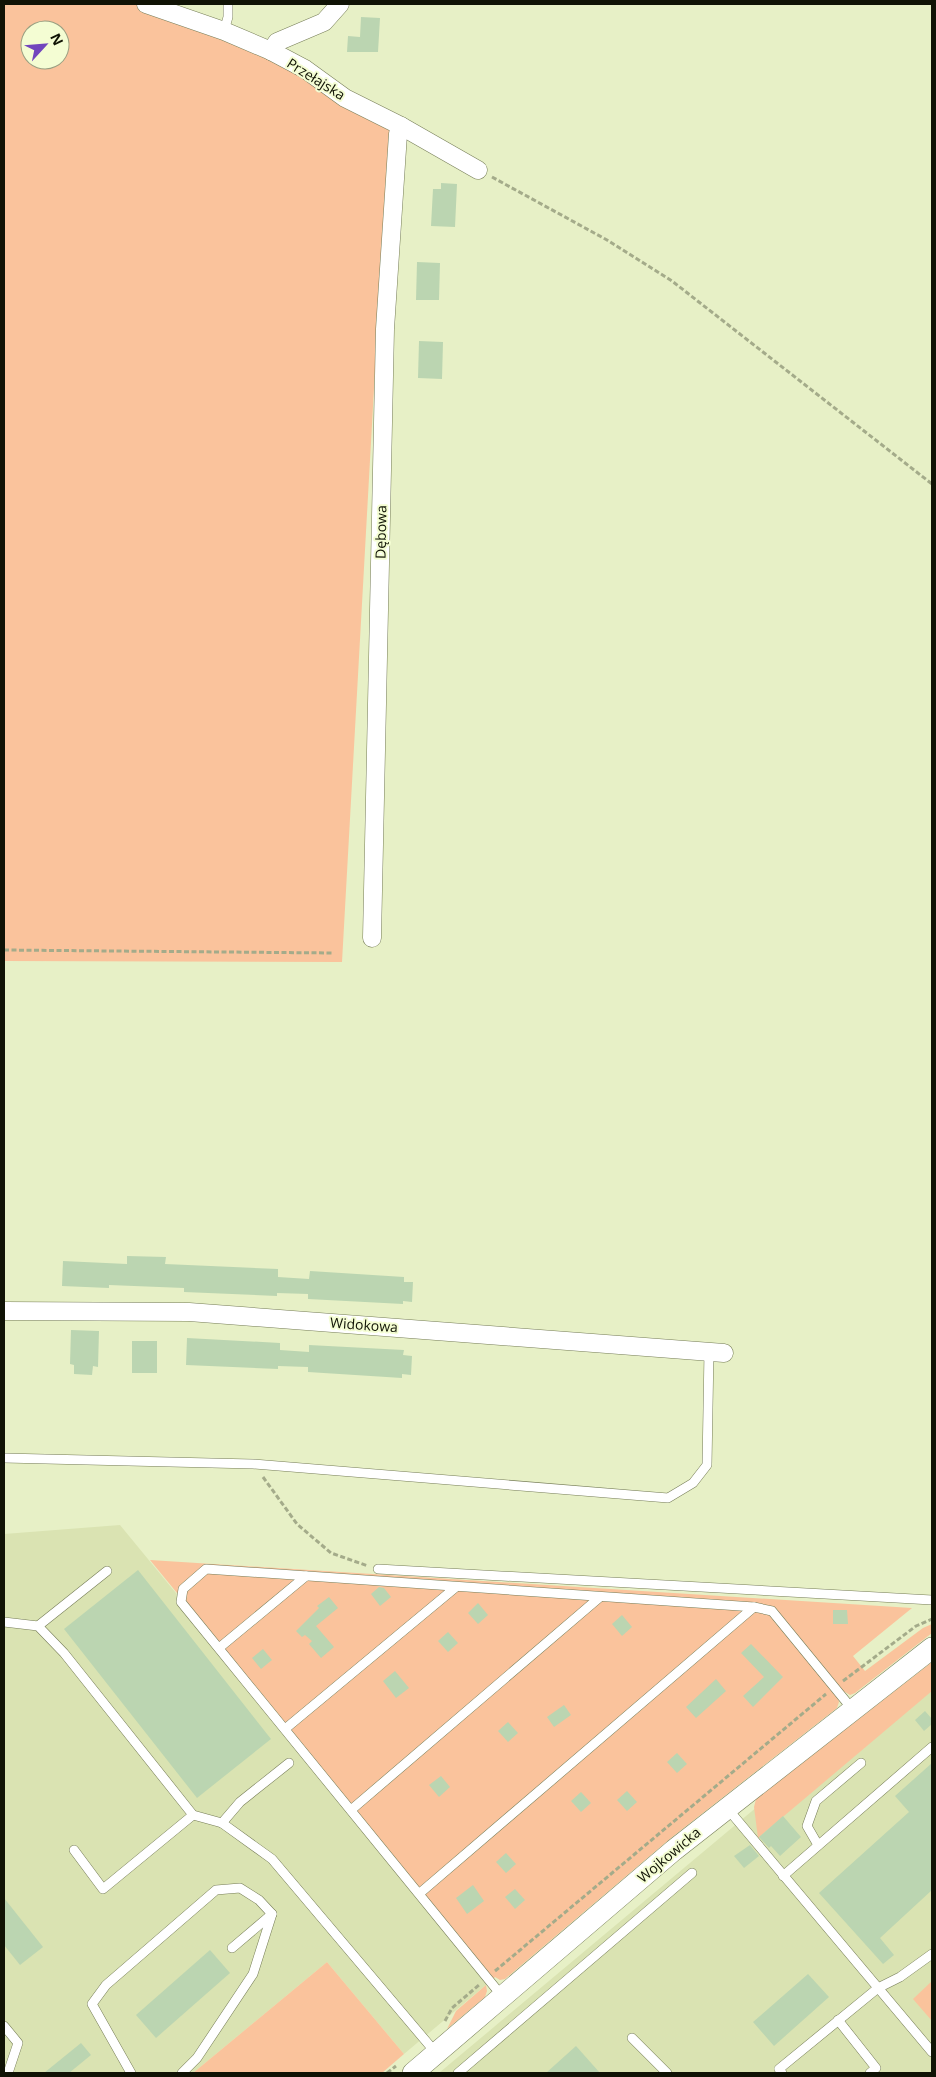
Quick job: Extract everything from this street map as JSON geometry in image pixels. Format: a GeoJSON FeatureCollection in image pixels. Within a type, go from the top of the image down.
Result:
{"type":"FeatureCollection","features":[{"type":"Feature","properties":{"kind":"street","name":"Przełajska"},"geometry":{"type":"LineString","coordinates":[[146,4],[271,51],[305,69],[345,98],[401,126],[478,170]]}},
{"type":"Feature","properties":{"kind":"street"},"geometry":{"type":"LineString","coordinates":[[271,51],[277,42],[324,22],[340,4]]}},
{"type":"Feature","properties":{"kind":"street","name":"Dębowa"},"geometry":{"type":"LineString","coordinates":[[372,938],[385,329],[398,134],[401,126]]}},
{"type":"Feature","properties":{"kind":"street","name":"Widokowa"},"geometry":{"type":"LineString","coordinates":[[4,1311],[189,1312],[716,1352]]}},
{"type":"Feature","properties":{"kind":"street","name":"Wojkowicka"},"geometry":{"type":"LineString","coordinates":[[407,2068],[431,2047],[503,1996],[674,1850],[932,1648]]}},
{"type":"Feature","properties":{"kind":"lane"},"geometry":{"type":"LineString","coordinates":[[224,32],[228,18],[228,4]]}},
{"type":"Feature","properties":{"kind":"lane"},"geometry":{"type":"LineString","coordinates":[[4,1458],[253,1464],[668,1498],[694,1483],[707,1465],[716,1352]]}},
{"type":"Feature","properties":{"kind":"lane"},"geometry":{"type":"LineString","coordinates":[[503,1996],[181,1602],[183,1589],[206,1569],[754,1608],[772,1611],[853,1710]]}},
{"type":"Feature","properties":{"kind":"lane"},"geometry":{"type":"LineString","coordinates":[[378,1569],[932,1600]]}},
{"type":"Feature","properties":{"kind":"lane"},"geometry":{"type":"LineString","coordinates":[[38,1626],[107,1571]]}},
{"type":"Feature","properties":{"kind":"lane"},"geometry":{"type":"LineString","coordinates":[[219,1648],[306,1576]]}},
{"type":"Feature","properties":{"kind":"lane"},"geometry":{"type":"LineString","coordinates":[[285,1728],[456,1587]]}},
{"type":"Feature","properties":{"kind":"lane"},"geometry":{"type":"LineString","coordinates":[[351,1810],[600,1597]]}},
{"type":"Feature","properties":{"kind":"lane"},"geometry":{"type":"LineString","coordinates":[[420,1893],[754,1608]]}},
{"type":"Feature","properties":{"kind":"lane"},"geometry":{"type":"LineString","coordinates":[[4,1622],[38,1626],[64,1653],[193,1815],[222,1823],[272,1859],[431,2047]]}},
{"type":"Feature","properties":{"kind":"lane"},"geometry":{"type":"LineString","coordinates":[[784,1876],[932,1747]]}},
{"type":"Feature","properties":{"kind":"lane"},"geometry":{"type":"LineString","coordinates":[[222,1823],[240,1802],[289,1763]]}},
{"type":"Feature","properties":{"kind":"lane"},"geometry":{"type":"LineString","coordinates":[[818,1845],[807,1826],[816,1801],[861,1763]]}},
{"type":"Feature","properties":{"kind":"lane"},"geometry":{"type":"LineString","coordinates":[[727,1808],[932,2052]]}},
{"type":"Feature","properties":{"kind":"lane"},"geometry":{"type":"LineString","coordinates":[[74,1850],[103,1889],[193,1815]]}},
{"type":"Feature","properties":{"kind":"lane"},"geometry":{"type":"LineString","coordinates":[[458,2073],[692,1873]]}},
{"type":"Feature","properties":{"kind":"lane"},"geometry":{"type":"LineString","coordinates":[[131,2073],[92,2004],[106,1985],[216,1890],[240,1888],[259,1900],[272,1914]]}},
{"type":"Feature","properties":{"kind":"lane"},"geometry":{"type":"LineString","coordinates":[[232,1948],[272,1914]]}},
{"type":"Feature","properties":{"kind":"lane"},"geometry":{"type":"LineString","coordinates":[[182,2073],[197,2058],[253,1974],[272,1914]]}},
{"type":"Feature","properties":{"kind":"lane"},"geometry":{"type":"LineString","coordinates":[[782,2073],[779,2069],[878,1988],[900,1977],[932,1954]]}},
{"type":"Feature","properties":{"kind":"lane"},"geometry":{"type":"LineString","coordinates":[[838,2020],[876,2068],[870,2073]]}},
{"type":"Feature","properties":{"kind":"lane"},"geometry":{"type":"LineString","coordinates":[[4,2026],[18,2043],[8,2073]]}},
{"type":"Feature","properties":{"kind":"lane"},"geometry":{"type":"LineString","coordinates":[[632,2038],[666,2073]]}},
{"type":"Feature","properties":{"kind":"path"},"geometry":{"type":"LineString","coordinates":[[478,170],[607,240],[672,281],[932,484]]}},
{"type":"Feature","properties":{"kind":"path"},"geometry":{"type":"LineString","coordinates":[[4,950],[334,953]]}},
{"type":"Feature","properties":{"kind":"path"},"geometry":{"type":"LineString","coordinates":[[253,1464],[297,1524],[331,1554],[378,1569]]}},
{"type":"Feature","properties":{"kind":"path"},"geometry":{"type":"LineString","coordinates":[[431,2047],[452,2008],[487,1978],[835,1687],[916,1626],[932,1619]]}},
{"type":"Feature","properties":{"kind":"path"},"geometry":{"type":"LineString","coordinates":[[387,2073],[407,2068]]}},
{"type":"Feature","properties":{"kind":"shaded area"},"geometry":{"type":"Polygon","coordinates":[[[4,4],[161,4],[263,52],[397,129],[381,263],[342,962],[4,961],[4,4]]]}},
{"type":"Feature","properties":{"kind":"shaded area"},"geometry":{"type":"Polygon","coordinates":[[[120,1525],[493,1979],[404,2054],[327,1962],[193,2073],[4,2073],[4,1534],[120,1525]]]}},
{"type":"Feature","properties":{"kind":"shaded area"},"geometry":{"type":"Polygon","coordinates":[[[150,1560],[912,1608],[853,1656],[865,1671],[923,1628],[932,1624],[932,1633],[855,1693],[850,1695],[845,1692],[838,1698],[837,1708],[671,1838],[505,1979],[500,1980],[495,1977],[493,1979],[150,1560]]]}},
{"type":"Feature","properties":{"kind":"shaded area"},"geometry":{"type":"Polygon","coordinates":[[[932,1662],[932,1691],[758,1838],[754,1807],[756,1799],[932,1662]]]}},
{"type":"Feature","properties":{"kind":"shaded area"},"geometry":{"type":"Polygon","coordinates":[[[932,1666],[932,2073],[439,2073],[764,1801],[932,1666]]]}},
{"type":"Feature","properties":{"kind":"shaded area"},"geometry":{"type":"Polygon","coordinates":[[[327,1962],[404,2054],[382,2073],[193,2073],[327,1962]]]}},
{"type":"Feature","properties":{"kind":"shaded area"},"geometry":{"type":"Polygon","coordinates":[[[932,1981],[932,2021],[913,1999],[932,1981]]]}},
{"type":"Feature","properties":{"kind":"shaded area"},"geometry":{"type":"Polygon","coordinates":[[[486,1985],[485,1997],[447,2029],[456,2011],[486,1985]]]}},
{"type":"Feature","properties":{"kind":"building"},"geometry":{"type":"Polygon","coordinates":[[[361,17],[380,18],[378,52],[347,52],[348,36],[360,37],[361,17]]]}},
{"type":"Feature","properties":{"kind":"building"},"geometry":{"type":"Polygon","coordinates":[[[441,183],[457,184],[455,227],[431,226],[433,189],[441,189],[441,183]]]}},
{"type":"Feature","properties":{"kind":"building"},"geometry":{"type":"Polygon","coordinates":[[[417,262],[440,263],[439,300],[416,300],[417,262]]]}},
{"type":"Feature","properties":{"kind":"building"},"geometry":{"type":"Polygon","coordinates":[[[419,341],[443,342],[442,379],[418,378],[419,341]]]}},
{"type":"Feature","properties":{"kind":"building"},"geometry":{"type":"Polygon","coordinates":[[[127,1256],[166,1257],[165,1264],[278,1269],[278,1277],[309,1279],[310,1271],[404,1277],[404,1282],[413,1282],[412,1302],[403,1301],[403,1304],[308,1299],[308,1294],[277,1293],[277,1296],[184,1292],[184,1288],[109,1285],[109,1288],[62,1286],[63,1261],[127,1264],[127,1256]]]}},
{"type":"Feature","properties":{"kind":"building"},"geometry":{"type":"Polygon","coordinates":[[[71,1330],[99,1331],[98,1367],[93,1366],[92,1375],[74,1374],[74,1365],[70,1364],[71,1330]]]}},
{"type":"Feature","properties":{"kind":"building"},"geometry":{"type":"Polygon","coordinates":[[[187,1338],[280,1343],[280,1350],[309,1352],[309,1345],[404,1350],[403,1355],[412,1356],[411,1375],[402,1374],[402,1378],[308,1372],[308,1367],[278,1366],[278,1369],[186,1365],[187,1338]]]}},
{"type":"Feature","properties":{"kind":"building"},"geometry":{"type":"Polygon","coordinates":[[[132,1341],[157,1341],[157,1373],[132,1373],[132,1341]]]}},
{"type":"Feature","properties":{"kind":"building"},"geometry":{"type":"Polygon","coordinates":[[[138,1570],[271,1739],[197,1798],[64,1629],[138,1570]]]}},
{"type":"Feature","properties":{"kind":"building"},"geometry":{"type":"Polygon","coordinates":[[[379,1587],[384,1588],[391,1597],[380,1606],[371,1594],[379,1587]]]}},
{"type":"Feature","properties":{"kind":"building"},"geometry":{"type":"Polygon","coordinates":[[[329,1597],[338,1608],[316,1626],[334,1647],[321,1658],[309,1644],[312,1641],[305,1635],[302,1637],[296,1631],[319,1608],[317,1606],[329,1597]]]}},
{"type":"Feature","properties":{"kind":"building"},"geometry":{"type":"Polygon","coordinates":[[[478,1603],[488,1615],[478,1624],[468,1613],[478,1603]]]}},
{"type":"Feature","properties":{"kind":"building"},"geometry":{"type":"Polygon","coordinates":[[[833,1610],[847,1610],[848,1624],[833,1624],[833,1610]]]}},
{"type":"Feature","properties":{"kind":"building"},"geometry":{"type":"Polygon","coordinates":[[[622,1615],[632,1627],[622,1636],[612,1624],[622,1615]]]}},
{"type":"Feature","properties":{"kind":"building"},"geometry":{"type":"Polygon","coordinates":[[[448,1632],[458,1643],[448,1652],[438,1641],[448,1632]]]}},
{"type":"Feature","properties":{"kind":"building"},"geometry":{"type":"Polygon","coordinates":[[[751,1644],[783,1677],[753,1707],[743,1696],[764,1677],[741,1653],[751,1644]]]}},
{"type":"Feature","properties":{"kind":"building"},"geometry":{"type":"Polygon","coordinates":[[[263,1649],[272,1660],[261,1669],[252,1658],[263,1649]]]}},
{"type":"Feature","properties":{"kind":"building"},"geometry":{"type":"Polygon","coordinates":[[[395,1671],[409,1688],[396,1698],[383,1681],[395,1671]]]}},
{"type":"Feature","properties":{"kind":"building"},"geometry":{"type":"Polygon","coordinates":[[[716,1679],[726,1691],[696,1718],[686,1707],[716,1679]]]}},
{"type":"Feature","properties":{"kind":"building"},"geometry":{"type":"Polygon","coordinates":[[[564,1705],[571,1715],[554,1727],[547,1717],[564,1705]]]}},
{"type":"Feature","properties":{"kind":"building"},"geometry":{"type":"Polygon","coordinates":[[[925,1711],[932,1719],[932,1724],[924,1731],[915,1720],[925,1711]]]}},
{"type":"Feature","properties":{"kind":"building"},"geometry":{"type":"Polygon","coordinates":[[[508,1722],[518,1733],[508,1742],[498,1731],[508,1722]]]}},
{"type":"Feature","properties":{"kind":"building"},"geometry":{"type":"Polygon","coordinates":[[[677,1753],[687,1764],[677,1773],[667,1762],[677,1753]]]}},
{"type":"Feature","properties":{"kind":"building"},"geometry":{"type":"Polygon","coordinates":[[[932,1763],[932,1890],[880,1938],[894,1955],[883,1964],[819,1893],[909,1812],[895,1796],[932,1763]]]}},
{"type":"Feature","properties":{"kind":"building"},"geometry":{"type":"Polygon","coordinates":[[[441,1776],[450,1787],[439,1797],[429,1785],[441,1776]]]}},
{"type":"Feature","properties":{"kind":"building"},"geometry":{"type":"Polygon","coordinates":[[[627,1791],[637,1802],[627,1811],[617,1800],[627,1791]]]}},
{"type":"Feature","properties":{"kind":"building"},"geometry":{"type":"Polygon","coordinates":[[[581,1792],[591,1803],[581,1812],[571,1801],[581,1792]]]}},
{"type":"Feature","properties":{"kind":"building"},"geometry":{"type":"Polygon","coordinates":[[[783,1816],[801,1837],[780,1856],[759,1837],[783,1816]]]}},
{"type":"Feature","properties":{"kind":"building"},"geometry":{"type":"Polygon","coordinates":[[[750,1845],[759,1856],[744,1868],[734,1856],[750,1845]]]}},
{"type":"Feature","properties":{"kind":"building"},"geometry":{"type":"Polygon","coordinates":[[[506,1853],[516,1864],[506,1873],[496,1862],[506,1853]]]}},
{"type":"Feature","properties":{"kind":"building"},"geometry":{"type":"Polygon","coordinates":[[[473,1885],[484,1901],[467,1914],[456,1898],[473,1885]]]}},
{"type":"Feature","properties":{"kind":"building"},"geometry":{"type":"Polygon","coordinates":[[[515,1889],[525,1900],[515,1909],[505,1897],[515,1889]]]}},
{"type":"Feature","properties":{"kind":"building"},"geometry":{"type":"Polygon","coordinates":[[[4,1898],[43,1947],[20,1965],[4,1945],[4,1898]]]}},
{"type":"Feature","properties":{"kind":"building"},"geometry":{"type":"Polygon","coordinates":[[[210,1950],[230,1973],[156,2038],[136,2015],[210,1950]]]}},
{"type":"Feature","properties":{"kind":"building"},"geometry":{"type":"Polygon","coordinates":[[[808,1974],[829,1997],[774,2046],[753,2022],[808,1974]]]}},
{"type":"Feature","properties":{"kind":"building"},"geometry":{"type":"Polygon","coordinates":[[[81,2043],[91,2055],[69,2073],[44,2073],[81,2043]]]}},
{"type":"Feature","properties":{"kind":"building"},"geometry":{"type":"Polygon","coordinates":[[[576,2046],[600,2073],[546,2073],[576,2046]]]}}]}
